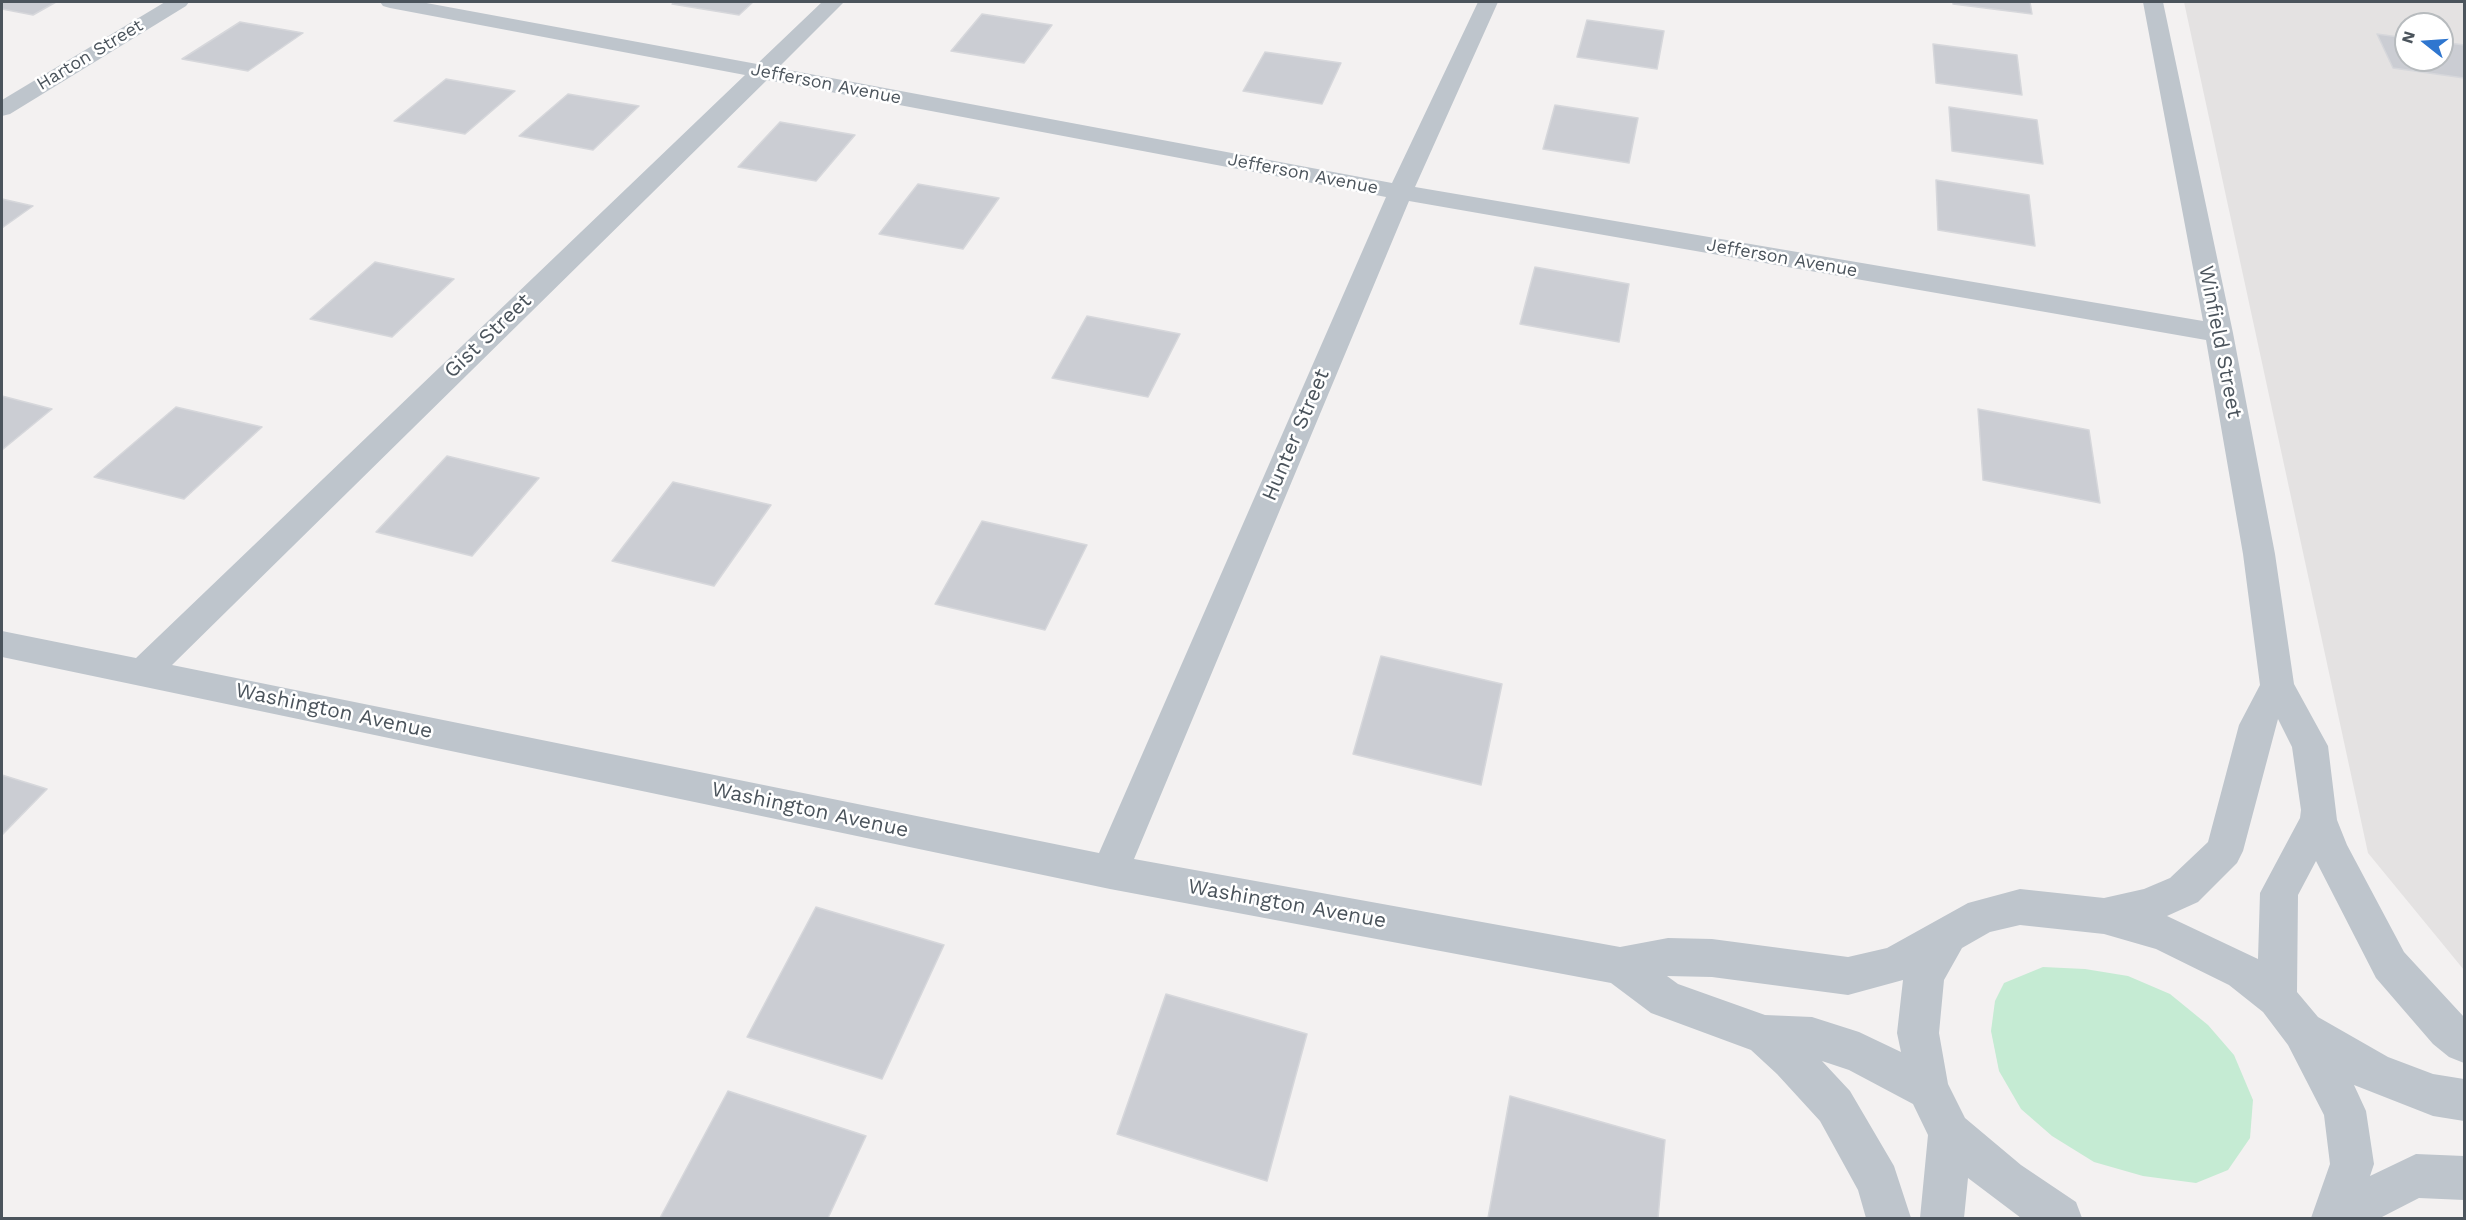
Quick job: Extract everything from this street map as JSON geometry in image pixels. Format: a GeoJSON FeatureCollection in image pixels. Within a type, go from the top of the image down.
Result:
{"type":"FeatureCollection","features":[{"type":"Feature","properties":{"kind":"street","name":"Harton Street"},"geometry":{"type":"LineString","coordinates":[[2,110],[179,2]]}},
{"type":"Feature","properties":{"kind":"street","name":"Jefferson Avenue"},"geometry":{"type":"LineString","coordinates":[[390,2],[1400,192],[2219,333]]}},
{"type":"Feature","properties":{"kind":"street","name":"Gist Street"},"geometry":{"type":"LineString","coordinates":[[143,672],[759,71],[834,2]]}},
{"type":"Feature","properties":{"kind":"street","name":"Hunter Street"},"geometry":{"type":"LineString","coordinates":[[1110,872],[1400,192],[1488,2]]}},
{"type":"Feature","properties":{"kind":"street","name":"Winfield Street"},"geometry":{"type":"LineString","coordinates":[[2153,2],[2219,333],[2259,554],[2277,685],[2310,746],[2319,810],[2318,820]]}},
{"type":"Feature","properties":{"kind":"street","name":"Washington Avenue"},"geometry":{"type":"LineString","coordinates":[[2,644],[1110,872],[1620,966],[1668,957],[1712,958],[1848,976],[1894,965],[1982,916],[2019,907],[2104,915]]}},
{"type":"Feature","properties":{"kind":"street"},"geometry":{"type":"LineString","coordinates":[[2104,915],[2147,906],[2184,890],[2224,850],[2257,725],[2277,685]]}},
{"type":"Feature","properties":{"kind":"street"},"geometry":{"type":"LineString","coordinates":[[2277,998],[2279,893],[2318,820]]}},
{"type":"Feature","properties":{"kind":"street"},"geometry":{"type":"LineString","coordinates":[[2318,820],[2331,852],[2390,965],[2448,1030],[2464,1043]]}},
{"type":"Feature","properties":{"kind":"street"},"geometry":{"type":"LineString","coordinates":[[2104,915],[2164,933],[2243,972],[2277,998],[2303,1031],[2345,1111],[2352,1164],[2333,1218]]}},
{"type":"Feature","properties":{"kind":"street"},"geometry":{"type":"LineString","coordinates":[[1948,935],[1924,976],[1918,1033],[1928,1089],[1950,1133],[2005,1181],[2060,1218]]}},
{"type":"Feature","properties":{"kind":"street","name":"Washington Avenue"},"geometry":{"type":"LineString","coordinates":[[1620,966],[1665,999],[1765,1035],[1812,1037],[1859,1053],[1928,1089]]}},
{"type":"Feature","properties":{"kind":"street"},"geometry":{"type":"LineString","coordinates":[[2303,1031],[2376,1074],[2433,1095],[2464,1101]]}},
{"type":"Feature","properties":{"kind":"street","name":"Washington Avenue"},"geometry":{"type":"LineString","coordinates":[[1765,1035],[1792,1059],[1835,1106],[1878,1182],[1888,1218]]}},
{"type":"Feature","properties":{"kind":"street"},"geometry":{"type":"LineString","coordinates":[[1942,1218],[1950,1133]]}},
{"type":"Feature","properties":{"kind":"street"},"geometry":{"type":"LineString","coordinates":[[2333,1218],[2416,1176],[2464,1178]]}},
{"type":"Feature","properties":{"kind":"shaded area"},"geometry":{"type":"Polygon","coordinates":[[[2184,2],[2464,2],[2464,970],[2368,853],[2184,2]]]}},
{"type":"Feature","properties":{"kind":"green space"},"geometry":{"type":"Polygon","coordinates":[[[2043,967],[2085,969],[2128,976],[2170,994],[2208,1025],[2234,1055],[2253,1100],[2250,1138],[2228,1170],[2196,1183],[2143,1176],[2094,1162],[2052,1136],[2021,1109],[1999,1071],[1991,1031],[1995,1001],[2004,983],[2043,967]]]}},
{"type":"Feature","properties":{"kind":"building"},"geometry":{"type":"Polygon","coordinates":[[[2,2],[56,2],[33,15],[2,9],[2,2]]]}},
{"type":"Feature","properties":{"kind":"building"},"geometry":{"type":"Polygon","coordinates":[[[675,2],[753,2],[739,15],[672,4],[675,2]]]}},
{"type":"Feature","properties":{"kind":"building"},"geometry":{"type":"Polygon","coordinates":[[[1953,2],[2030,2],[2032,14],[1953,4],[1953,2]]]}},
{"type":"Feature","properties":{"kind":"building"},"geometry":{"type":"Polygon","coordinates":[[[982,14],[1052,25],[1024,63],[951,51],[982,14]]]}},
{"type":"Feature","properties":{"kind":"building"},"geometry":{"type":"Polygon","coordinates":[[[1587,20],[1664,31],[1657,69],[1577,57],[1587,20]]]}},
{"type":"Feature","properties":{"kind":"building"},"geometry":{"type":"Polygon","coordinates":[[[240,22],[303,33],[248,71],[182,59],[240,22]]]}},
{"type":"Feature","properties":{"kind":"building"},"geometry":{"type":"Polygon","coordinates":[[[2377,34],[2394,36],[2393,68],[2377,34]]]}},
{"type":"Feature","properties":{"kind":"building"},"geometry":{"type":"Polygon","coordinates":[[[1933,44],[2017,55],[2022,95],[1936,83],[1933,44]]]}},
{"type":"Feature","properties":{"kind":"building"},"geometry":{"type":"Polygon","coordinates":[[[2454,44],[2464,45],[2464,78],[2421,72],[2454,72],[2454,44]]]}},
{"type":"Feature","properties":{"kind":"building"},"geometry":{"type":"Polygon","coordinates":[[[1265,52],[1341,63],[1322,104],[1243,91],[1265,52]]]}},
{"type":"Feature","properties":{"kind":"building"},"geometry":{"type":"Polygon","coordinates":[[[446,79],[515,91],[465,134],[394,121],[446,79]]]}},
{"type":"Feature","properties":{"kind":"building"},"geometry":{"type":"Polygon","coordinates":[[[568,94],[639,106],[593,150],[519,136],[568,94]]]}},
{"type":"Feature","properties":{"kind":"building"},"geometry":{"type":"Polygon","coordinates":[[[1555,105],[1638,118],[1629,163],[1543,149],[1555,105]]]}},
{"type":"Feature","properties":{"kind":"building"},"geometry":{"type":"Polygon","coordinates":[[[1949,107],[2037,120],[2043,164],[1952,151],[1949,107]]]}},
{"type":"Feature","properties":{"kind":"building"},"geometry":{"type":"Polygon","coordinates":[[[780,122],[855,135],[816,181],[738,167],[780,122]]]}},
{"type":"Feature","properties":{"kind":"building"},"geometry":{"type":"Polygon","coordinates":[[[1936,180],[2029,195],[2035,246],[1938,230],[1936,180]]]}},
{"type":"Feature","properties":{"kind":"building"},"geometry":{"type":"Polygon","coordinates":[[[918,184],[999,198],[963,249],[879,234],[918,184]]]}},
{"type":"Feature","properties":{"kind":"building"},"geometry":{"type":"Polygon","coordinates":[[[2,199],[33,206],[2,228],[2,199]]]}},
{"type":"Feature","properties":{"kind":"building"},"geometry":{"type":"Polygon","coordinates":[[[375,262],[454,279],[392,337],[310,319],[375,262]]]}},
{"type":"Feature","properties":{"kind":"building"},"geometry":{"type":"Polygon","coordinates":[[[1535,267],[1629,284],[1619,342],[1520,324],[1535,267]]]}},
{"type":"Feature","properties":{"kind":"building"},"geometry":{"type":"Polygon","coordinates":[[[1087,316],[1180,334],[1148,397],[1052,378],[1087,316]]]}},
{"type":"Feature","properties":{"kind":"building"},"geometry":{"type":"Polygon","coordinates":[[[2,396],[52,409],[2,450],[2,396]]]}},
{"type":"Feature","properties":{"kind":"building"},"geometry":{"type":"Polygon","coordinates":[[[176,407],[262,427],[184,499],[94,477],[176,407]]]}},
{"type":"Feature","properties":{"kind":"building"},"geometry":{"type":"Polygon","coordinates":[[[1978,409],[2089,430],[2100,503],[1983,480],[1978,409]]]}},
{"type":"Feature","properties":{"kind":"building"},"geometry":{"type":"Polygon","coordinates":[[[447,456],[539,478],[472,556],[376,532],[447,456]]]}},
{"type":"Feature","properties":{"kind":"building"},"geometry":{"type":"Polygon","coordinates":[[[673,482],[771,505],[714,586],[612,561],[673,482]]]}},
{"type":"Feature","properties":{"kind":"building"},"geometry":{"type":"Polygon","coordinates":[[[982,521],[1087,545],[1045,630],[935,604],[982,521]]]}},
{"type":"Feature","properties":{"kind":"building"},"geometry":{"type":"Polygon","coordinates":[[[1381,656],[1502,684],[1481,785],[1353,754],[1381,656]]]}},
{"type":"Feature","properties":{"kind":"building"},"geometry":{"type":"Polygon","coordinates":[[[2,775],[47,789],[2,835],[2,775]]]}},
{"type":"Feature","properties":{"kind":"building"},"geometry":{"type":"Polygon","coordinates":[[[816,907],[944,945],[882,1079],[747,1037],[816,907]]]}},
{"type":"Feature","properties":{"kind":"building"},"geometry":{"type":"Polygon","coordinates":[[[1166,994],[1307,1034],[1267,1181],[1117,1134],[1166,994]]]}},
{"type":"Feature","properties":{"kind":"building"},"geometry":{"type":"Polygon","coordinates":[[[728,1091],[866,1136],[828,1218],[660,1218],[728,1091]]]}},
{"type":"Feature","properties":{"kind":"building"},"geometry":{"type":"Polygon","coordinates":[[[1510,1096],[1665,1140],[1658,1218],[1488,1218],[1510,1096]]]}}]}
